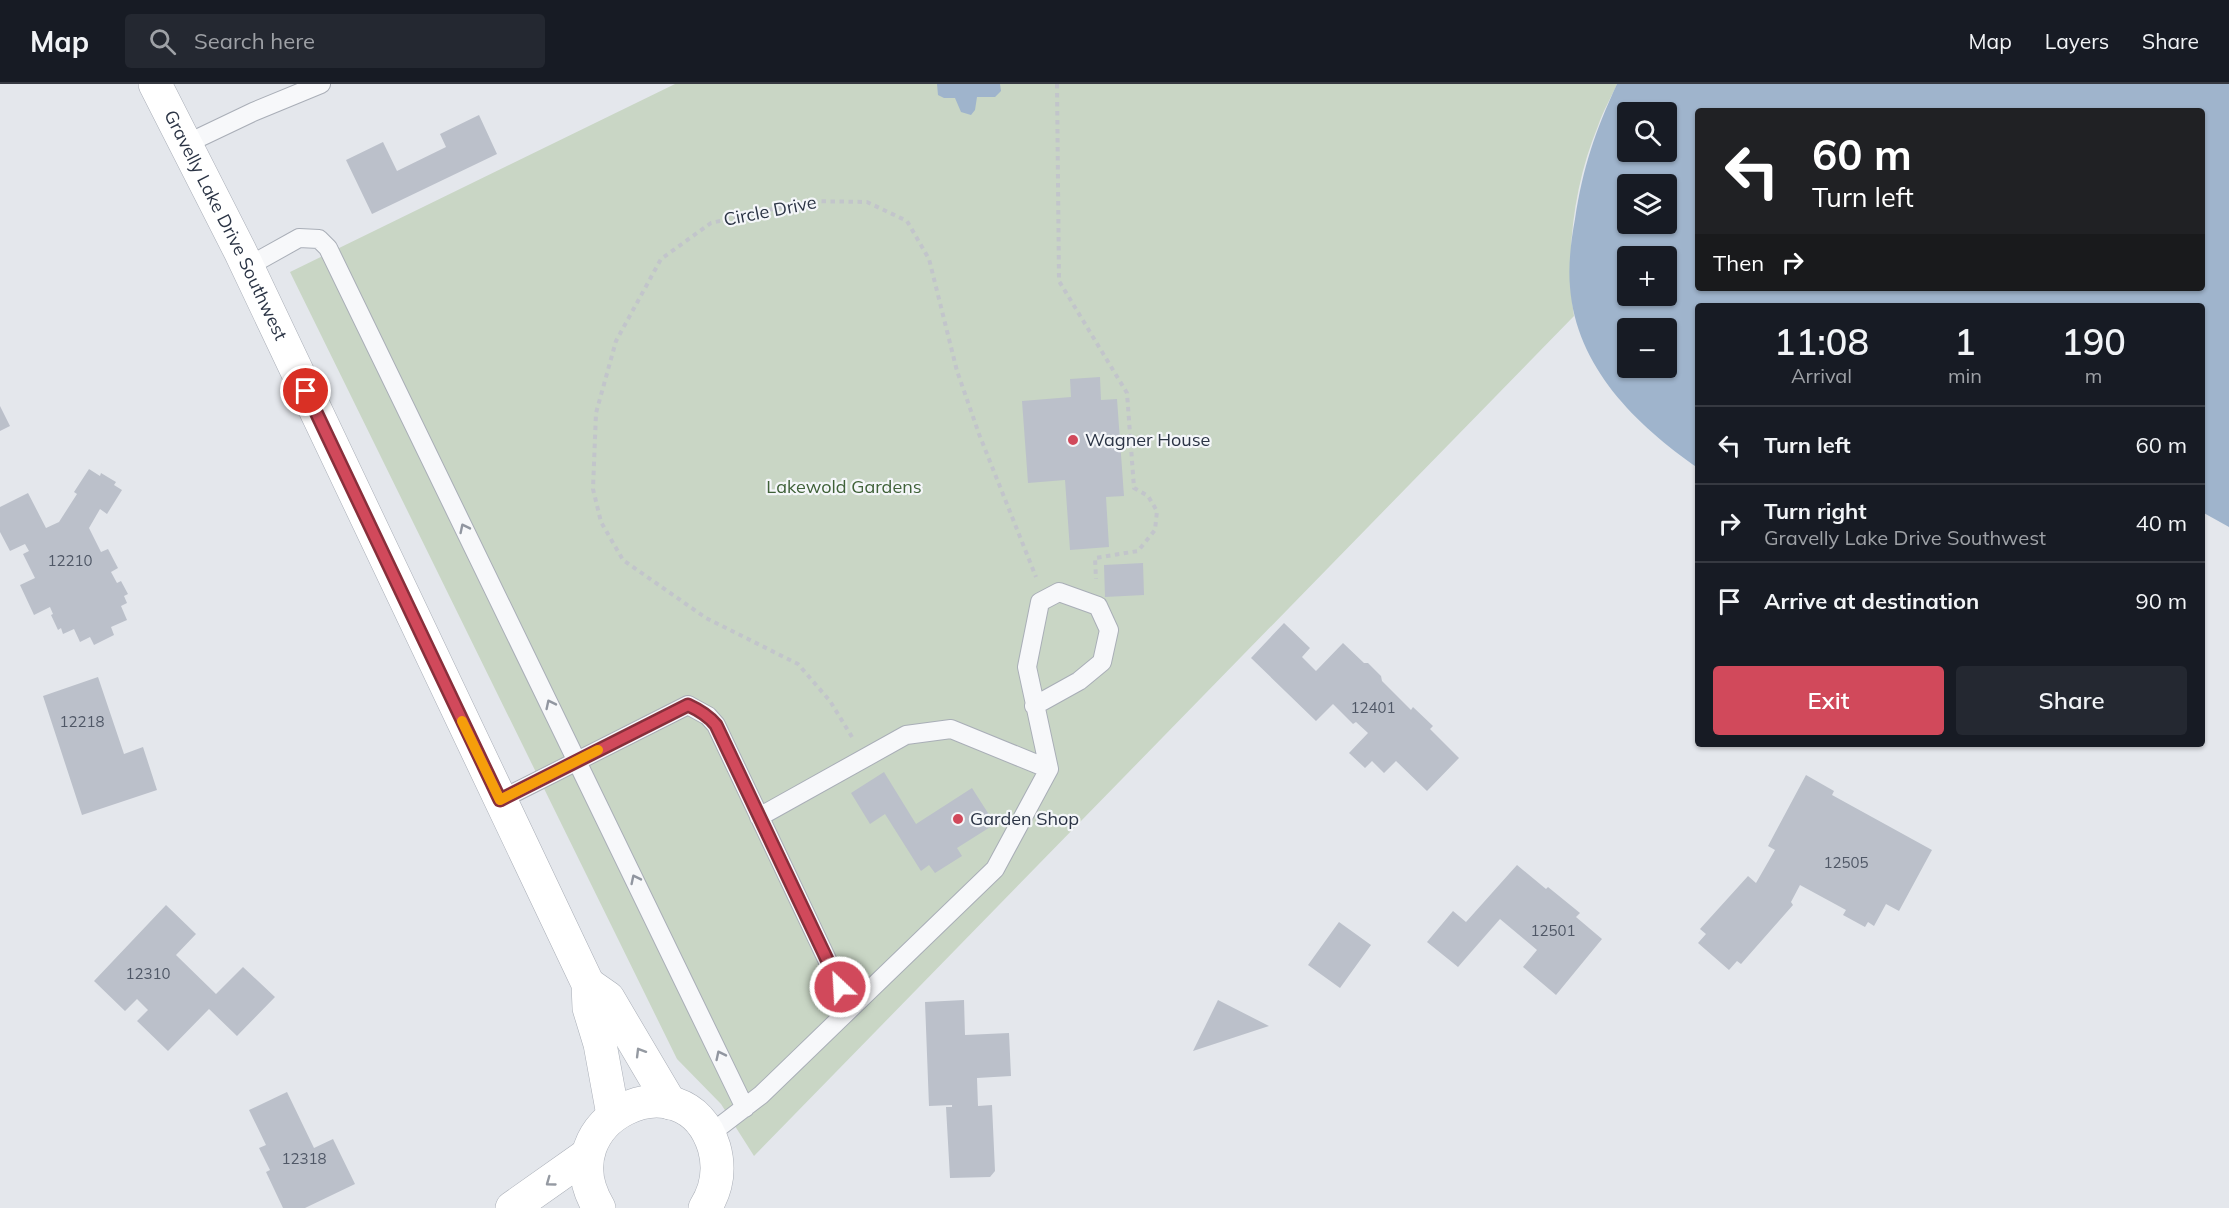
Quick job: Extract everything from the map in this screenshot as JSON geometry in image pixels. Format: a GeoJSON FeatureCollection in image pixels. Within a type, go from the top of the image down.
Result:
{"type":"FeatureCollection","features":[{"type":"Feature","properties":{"kind":"main road","name":"Gravelly Lake Drive Southwest"},"geometry":{"type":"LineString","coordinates":[[155,84],[247,267],[588,984],[589,1008],[600,1044],[613,1115]]}},
{"type":"Feature","properties":{"kind":"main road","name":"Gravelly Lake Drive Southwest"},"geometry":{"type":"LineString","coordinates":[[588,984],[608,998],[670,1103]]}},
{"type":"Feature","properties":{"kind":"main road"},"geometry":{"type":"LineString","coordinates":[[599,1208],[587,1181],[586,1168],[587,1155],[594,1138],[613,1115],[643,1102],[670,1103],[691,1112],[710,1134],[717,1162],[716,1183],[709,1205]]}},
{"type":"Feature","properties":{"kind":"main road"},"geometry":{"type":"LineString","coordinates":[[512,1208],[587,1155]]}},
{"type":"Feature","properties":{"kind":"lane"},"geometry":{"type":"LineString","coordinates":[[186,144],[253,112],[321,84]]}},
{"type":"Feature","properties":{"kind":"lane"},"geometry":{"type":"LineString","coordinates":[[247,267],[299,238],[319,239],[328,248],[745,1108]]}},
{"type":"Feature","properties":{"kind":"lane"},"geometry":{"type":"LineString","coordinates":[[710,1134],[761,1095],[995,869],[1049,769],[1034,706],[1027,668],[1040,602],[1059,592],[1098,606],[1109,630],[1102,662],[1079,681],[1034,706]]}},
{"type":"Feature","properties":{"kind":"lane"},"geometry":{"type":"LineString","coordinates":[[500,800],[688,705],[708,716],[716,725],[850,1008]]}},
{"type":"Feature","properties":{"kind":"lane"},"geometry":{"type":"LineString","coordinates":[[759,817],[906,735],[951,729],[1049,769]]}},
{"type":"Feature","properties":{"kind":"path"},"geometry":{"type":"LineString","coordinates":[[1057,84],[1059,281],[1127,393],[1134,488],[1148,496],[1157,511],[1155,530],[1138,550],[1095,558],[1098,606]]}},
{"type":"Feature","properties":{"kind":"path","name":"Circle Drive"},"geometry":{"type":"LineString","coordinates":[[865,758],[830,701],[798,664],[706,618],[623,560],[602,522],[593,489],[596,413],[616,341],[661,259],[711,223],[808,201],[867,202],[907,221],[930,259],[960,381],[1045,600]]}},
{"type":"Feature","properties":{"kind":"green space","name":"Lakewold Gardens"},"geometry":{"type":"Polygon","coordinates":[[[675,84],[1617,84],[1590,148],[1577,195],[1571,244],[1571,292],[1574,316],[754,1156],[721,1104],[677,1059],[290,272],[675,84]]]}},
{"type":"Feature","properties":{"kind":"water"},"geometry":{"type":"Polygon","coordinates":[[[937,84],[1000,84],[1001,91],[995,97],[977,97],[975,110],[971,115],[961,112],[955,98],[944,98],[938,95],[937,84]]]}},
{"type":"Feature","properties":{"kind":"water"},"geometry":{"type":"Polygon","coordinates":[[[1617,84],[2229,84],[2229,527],[2205,514],[2205,303],[1695,303],[1695,466],[1653,433],[1632,413],[1597,368],[1584,343],[1575,316],[1569,279],[1570,253],[1586,166],[1596,134],[1617,84]]]}},
{"type":"Feature","properties":{"kind":"building"},"geometry":{"type":"Polygon","coordinates":[[[479,115],[497,154],[372,214],[346,160],[383,142],[397,171],[446,147],[440,134],[479,115]]]}},
{"type":"Feature","properties":{"kind":"building","name":"Wagner House"},"geometry":{"type":"Polygon","coordinates":[[[1100,377],[1101,400],[1117,399],[1124,496],[1106,497],[1109,547],[1070,550],[1065,480],[1028,483],[1022,401],[1071,397],[1070,379],[1100,377]]]}},
{"type":"Feature","properties":{"kind":"building"},"geometry":{"type":"Polygon","coordinates":[[[0,406],[10,426],[0,431],[0,406]]]}},
{"type":"Feature","properties":{"kind":"building"},"geometry":{"type":"Polygon","coordinates":[[[89,469],[116,482],[114,485],[122,490],[107,514],[100,509],[89,528],[101,552],[108,549],[118,568],[111,572],[117,583],[121,581],[128,594],[124,596],[127,603],[121,606],[127,620],[111,627],[114,635],[94,645],[90,637],[80,642],[74,629],[63,634],[61,628],[58,630],[50,607],[34,615],[20,585],[35,578],[23,554],[29,551],[25,544],[10,551],[0,532],[0,507],[28,493],[46,528],[59,522],[77,494],[74,492],[89,469]]]}},
{"type":"Feature","properties":{"kind":"building"},"geometry":{"type":"Polygon","coordinates":[[[1143,563],[1144,595],[1105,597],[1104,565],[1143,563]]]}},
{"type":"Feature","properties":{"kind":"building"},"geometry":{"type":"Polygon","coordinates":[[[1284,623],[1310,648],[1302,657],[1316,671],[1343,643],[1364,663],[1368,663],[1381,676],[1382,681],[1411,710],[1413,707],[1433,726],[1430,729],[1459,758],[1427,791],[1396,761],[1384,773],[1372,761],[1365,768],[1349,753],[1368,733],[1356,722],[1353,724],[1333,704],[1316,721],[1251,658],[1284,623]]]}},
{"type":"Feature","properties":{"kind":"building"},"geometry":{"type":"Polygon","coordinates":[[[98,677],[124,754],[143,747],[157,790],[82,815],[43,696],[98,677]]]}},
{"type":"Feature","properties":{"kind":"building","name":"Garden Shop"},"geometry":{"type":"Polygon","coordinates":[[[884,772],[916,824],[972,788],[995,824],[957,848],[962,856],[935,873],[929,865],[921,871],[885,814],[870,824],[851,793],[884,772]]]}},
{"type":"Feature","properties":{"kind":"building"},"geometry":{"type":"Polygon","coordinates":[[[1806,775],[1834,791],[1832,795],[1932,850],[1899,911],[1886,904],[1874,926],[1868,922],[1865,927],[1843,915],[1846,910],[1800,885],[1791,902],[1793,905],[1741,964],[1737,961],[1729,970],[1698,943],[1706,934],[1700,929],[1748,876],[1756,883],[1775,850],[1768,846],[1806,775]]]}},
{"type":"Feature","properties":{"kind":"building"},"geometry":{"type":"Polygon","coordinates":[[[1517,865],[1580,913],[1576,917],[1602,939],[1556,995],[1523,967],[1537,950],[1500,919],[1458,967],[1427,942],[1453,911],[1466,922],[1517,865]]]}},
{"type":"Feature","properties":{"kind":"building"},"geometry":{"type":"Polygon","coordinates":[[[166,905],[196,934],[176,955],[216,994],[243,967],[275,997],[237,1036],[209,1009],[168,1051],[137,1021],[148,1010],[137,999],[125,1011],[94,981],[166,905]]]}},
{"type":"Feature","properties":{"kind":"building"},"geometry":{"type":"Polygon","coordinates":[[[1339,922],[1371,945],[1340,988],[1308,965],[1339,922]]]}},
{"type":"Feature","properties":{"kind":"building"},"geometry":{"type":"Polygon","coordinates":[[[964,1000],[965,1035],[1009,1033],[1011,1076],[977,1078],[978,1106],[992,1105],[995,1171],[990,1177],[950,1178],[946,1107],[952,1107],[952,1105],[929,1106],[925,1002],[964,1000]]]}},
{"type":"Feature","properties":{"kind":"building"},"geometry":{"type":"Polygon","coordinates":[[[1218,1000],[1269,1026],[1193,1051],[1218,1000]]]}},
{"type":"Feature","properties":{"kind":"building"},"geometry":{"type":"Polygon","coordinates":[[[287,1092],[314,1148],[333,1139],[355,1184],[305,1208],[283,1208],[266,1172],[270,1170],[259,1148],[266,1145],[249,1110],[287,1092]]]}},
{"type":"Feature","properties":{"kind":"slow traffic"},"geometry":{"type":"LineString","coordinates":[[462,721],[500,800],[598,750]]}},
{"type":"Feature","properties":{"kind":"place","name":"Wagner House"},"geometry":{"type":"Point","coordinates":[1073,440]}},
{"type":"Feature","properties":{"kind":"place","name":"Garden Shop"},"geometry":{"type":"Point","coordinates":[958,819]}},
{"type":"Feature","properties":{"kind":"route"},"geometry":{"type":"LineString","coordinates":[[306,391],[500,800],[688,705],[695,708],[708,716],[716,725],[840,987]]}}]}
